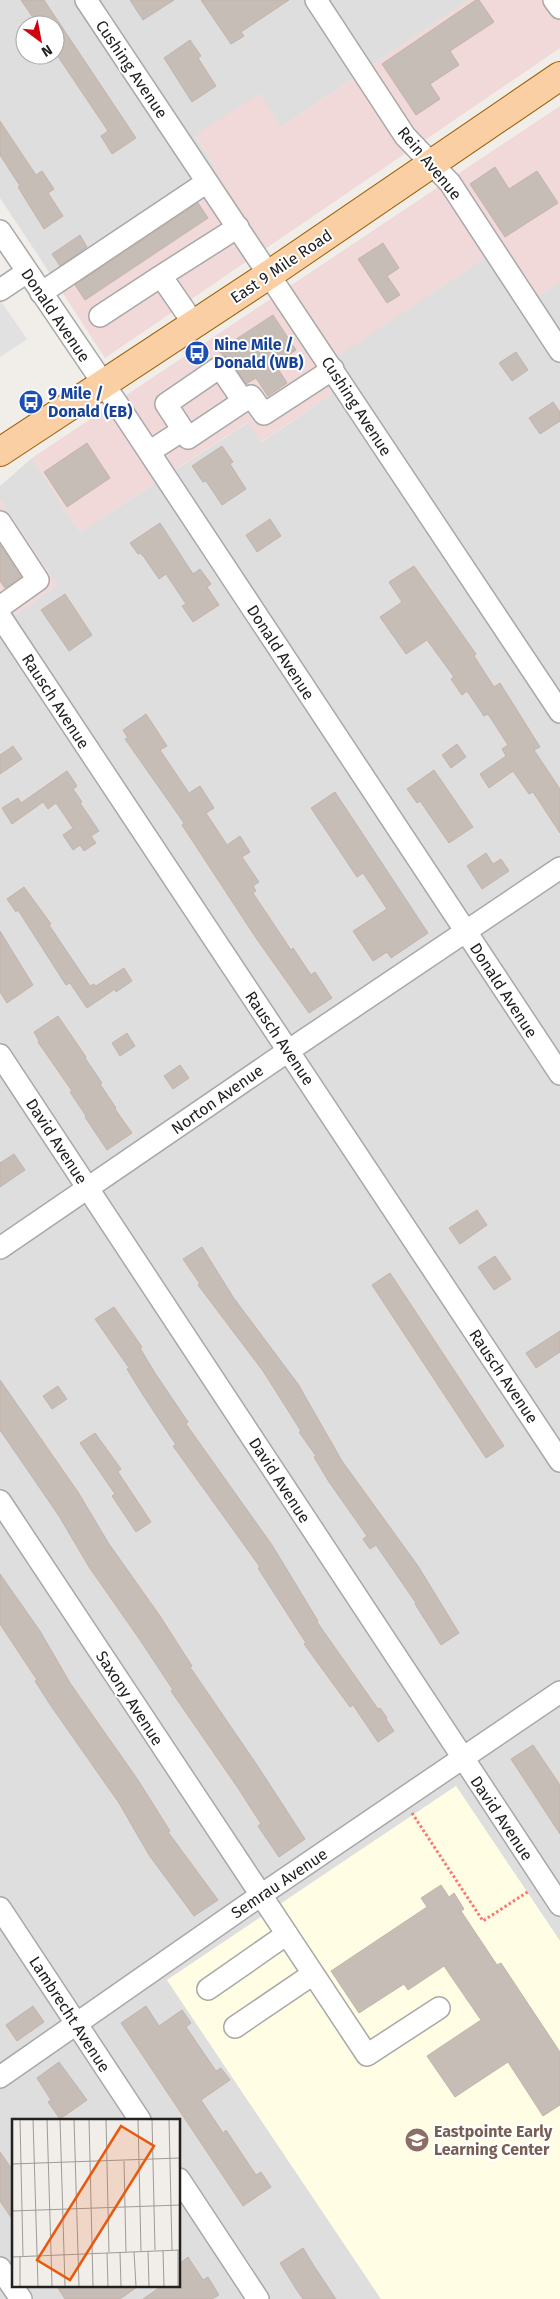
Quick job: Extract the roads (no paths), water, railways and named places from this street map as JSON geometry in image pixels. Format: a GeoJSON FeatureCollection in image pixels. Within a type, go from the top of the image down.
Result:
{"type":"FeatureCollection","features":[{"type":"Feature","properties":{"kind":"main road","name":"East 9 Mile Road"},"geometry":{"type":"LineString","coordinates":[[0,452],[101,383],[270,274],[560,76]]}},
{"type":"Feature","properties":{"kind":"street","name":"Cushing Avenue"},"geometry":{"type":"LineString","coordinates":[[86,0],[560,712]]}},
{"type":"Feature","properties":{"kind":"street","name":"Rein Avenue"},"geometry":{"type":"LineString","coordinates":[[316,0],[405,136],[450,182],[560,351]]}},
{"type":"Feature","properties":{"kind":"street"},"geometry":{"type":"LineString","coordinates":[[554,0],[560,8]]}},
{"type":"Feature","properties":{"kind":"street"},"geometry":{"type":"LineString","coordinates":[[41,293],[207,182]]}},
{"type":"Feature","properties":{"kind":"street"},"geometry":{"type":"LineString","coordinates":[[100,316],[238,227]]}},
{"type":"Feature","properties":{"kind":"street","name":"Donald Avenue"},"geometry":{"type":"LineString","coordinates":[[0,231],[149,452],[560,1074]]}},
{"type":"Feature","properties":{"kind":"street"},"geometry":{"type":"LineString","coordinates":[[0,290],[27,272]]}},
{"type":"Feature","properties":{"kind":"street"},"geometry":{"type":"LineString","coordinates":[[161,276],[194,324]]}},
{"type":"Feature","properties":{"kind":"street"},"geometry":{"type":"LineString","coordinates":[[243,401],[220,367],[166,404],[188,438],[251,396],[264,414],[333,369]]}},
{"type":"Feature","properties":{"kind":"street"},"geometry":{"type":"LineString","coordinates":[[149,452],[182,430]]}},
{"type":"Feature","properties":{"kind":"street"},"geometry":{"type":"LineString","coordinates":[[0,522],[38,580],[0,607]]}},
{"type":"Feature","properties":{"kind":"street","name":"Rausch Avenue"},"geometry":{"type":"LineString","coordinates":[[0,616],[560,1461]]}},
{"type":"Feature","properties":{"kind":"street","name":"Norton Avenue"},"geometry":{"type":"LineString","coordinates":[[0,1248],[560,868]]}},
{"type":"Feature","properties":{"kind":"street","name":"David Avenue"},"geometry":{"type":"LineString","coordinates":[[0,1055],[560,1904]]}},
{"type":"Feature","properties":{"kind":"street","name":"Saxony Avenue"},"geometry":{"type":"LineString","coordinates":[[0,1501],[367,2055],[439,2008]]}},
{"type":"Feature","properties":{"kind":"street","name":"Semrau Avenue"},"geometry":{"type":"LineString","coordinates":[[0,2077],[77,2025],[260,1895],[560,1692]]}},
{"type":"Feature","properties":{"kind":"street","name":"Lambrecht Avenue"},"geometry":{"type":"LineString","coordinates":[[0,1908],[139,2119]]}},
{"type":"Feature","properties":{"kind":"street"},"geometry":{"type":"LineString","coordinates":[[208,1989],[287,1934]]}},
{"type":"Feature","properties":{"kind":"street"},"geometry":{"type":"LineString","coordinates":[[235,2028],[313,1974]]}},
{"type":"Feature","properties":{"kind":"street"},"geometry":{"type":"LineString","coordinates":[[180,2181],[258,2299]]}},
{"type":"Feature","properties":{"kind":"street"},"geometry":{"type":"LineString","coordinates":[[0,2268],[12,2286]]}},
{"type":"Feature","properties":{"kind":"street"},"geometry":{"type":"LineString","coordinates":[[12,2286],[21,2299]]}},
{"type":"Feature","properties":{"kind":"place","name":"Nine Mile / Donald (WB)"},"geometry":{"type":"Point","coordinates":[197,353]}},
{"type":"Feature","properties":{"kind":"place","name":"9 Mile / Donald (EB)"},"geometry":{"type":"Point","coordinates":[31,402]}},
{"type":"Feature","properties":{"kind":"place","name":"Eastpointe Early Learning Center"},"geometry":{"type":"Point","coordinates":[417,2140]}}]}
